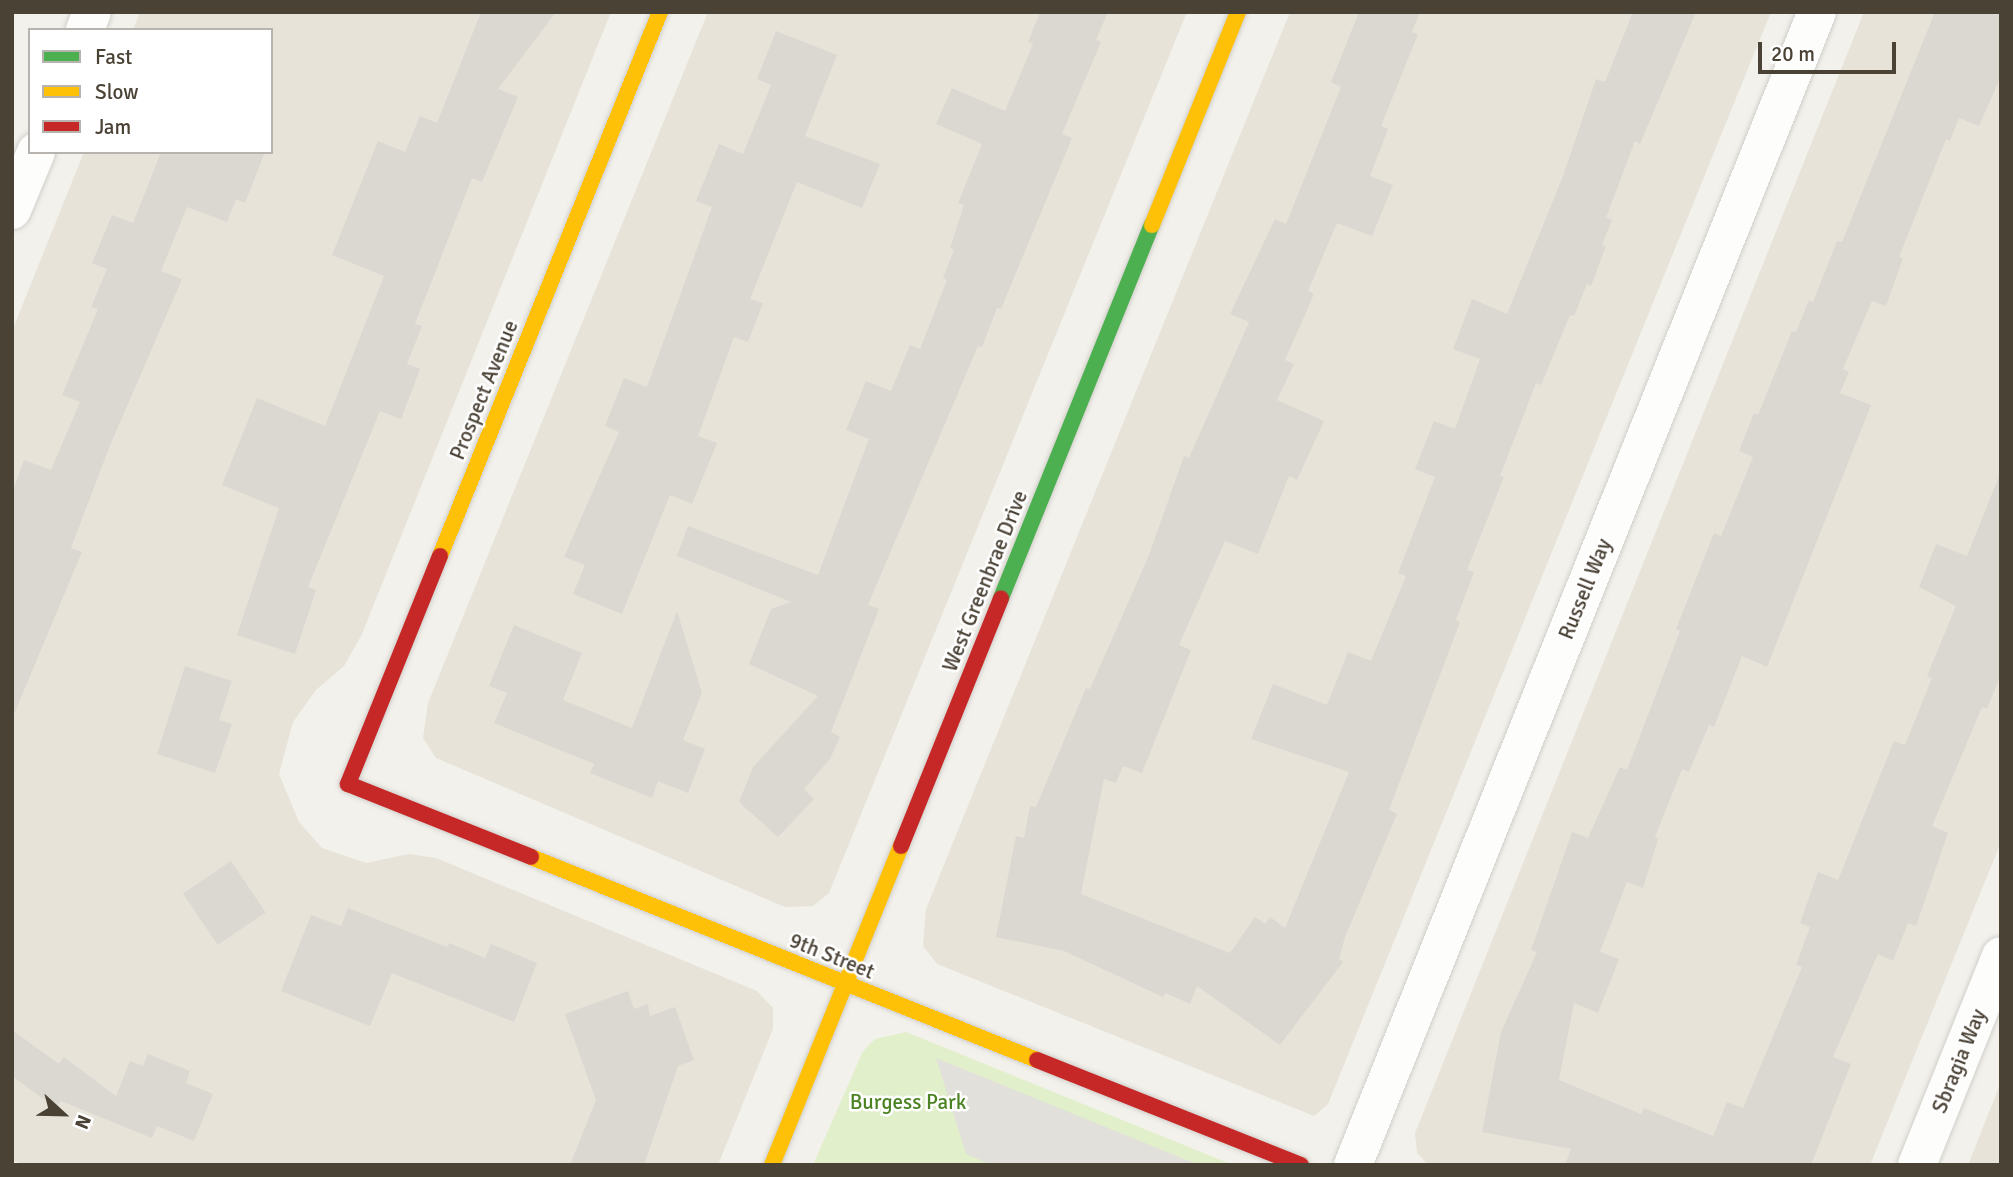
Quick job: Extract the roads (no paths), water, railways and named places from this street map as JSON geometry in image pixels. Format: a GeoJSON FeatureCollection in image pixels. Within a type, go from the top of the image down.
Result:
{"type":"FeatureCollection","features":[{"type":"Feature","properties":{"kind":"street","name":"Prospect Avenue"},"geometry":{"type":"LineString","coordinates":[[348,784],[660,12]]}},
{"type":"Feature","properties":{"kind":"street","name":"West Greenbrae Drive"},"geometry":{"type":"LineString","coordinates":[[772,1165],[1238,12]]}},
{"type":"Feature","properties":{"kind":"street","name":"Russell Way"},"geometry":{"type":"LineString","coordinates":[[1353,1165],[1817,12]]}},
{"type":"Feature","properties":{"kind":"street"},"geometry":{"type":"LineString","coordinates":[[12,210],[35,154]]}},
{"type":"Feature","properties":{"kind":"street","name":"9th Street"},"geometry":{"type":"LineString","coordinates":[[348,784],[1301,1165]]}},
{"type":"Feature","properties":{"kind":"street","name":"Sbragia Way"},"geometry":{"type":"LineString","coordinates":[[1917,1165],[2001,956]]}},
{"type":"Feature","properties":{"kind":"park label","name":"Burgess Park"},"geometry":{"type":"Point","coordinates":[908,1102]}}]}
